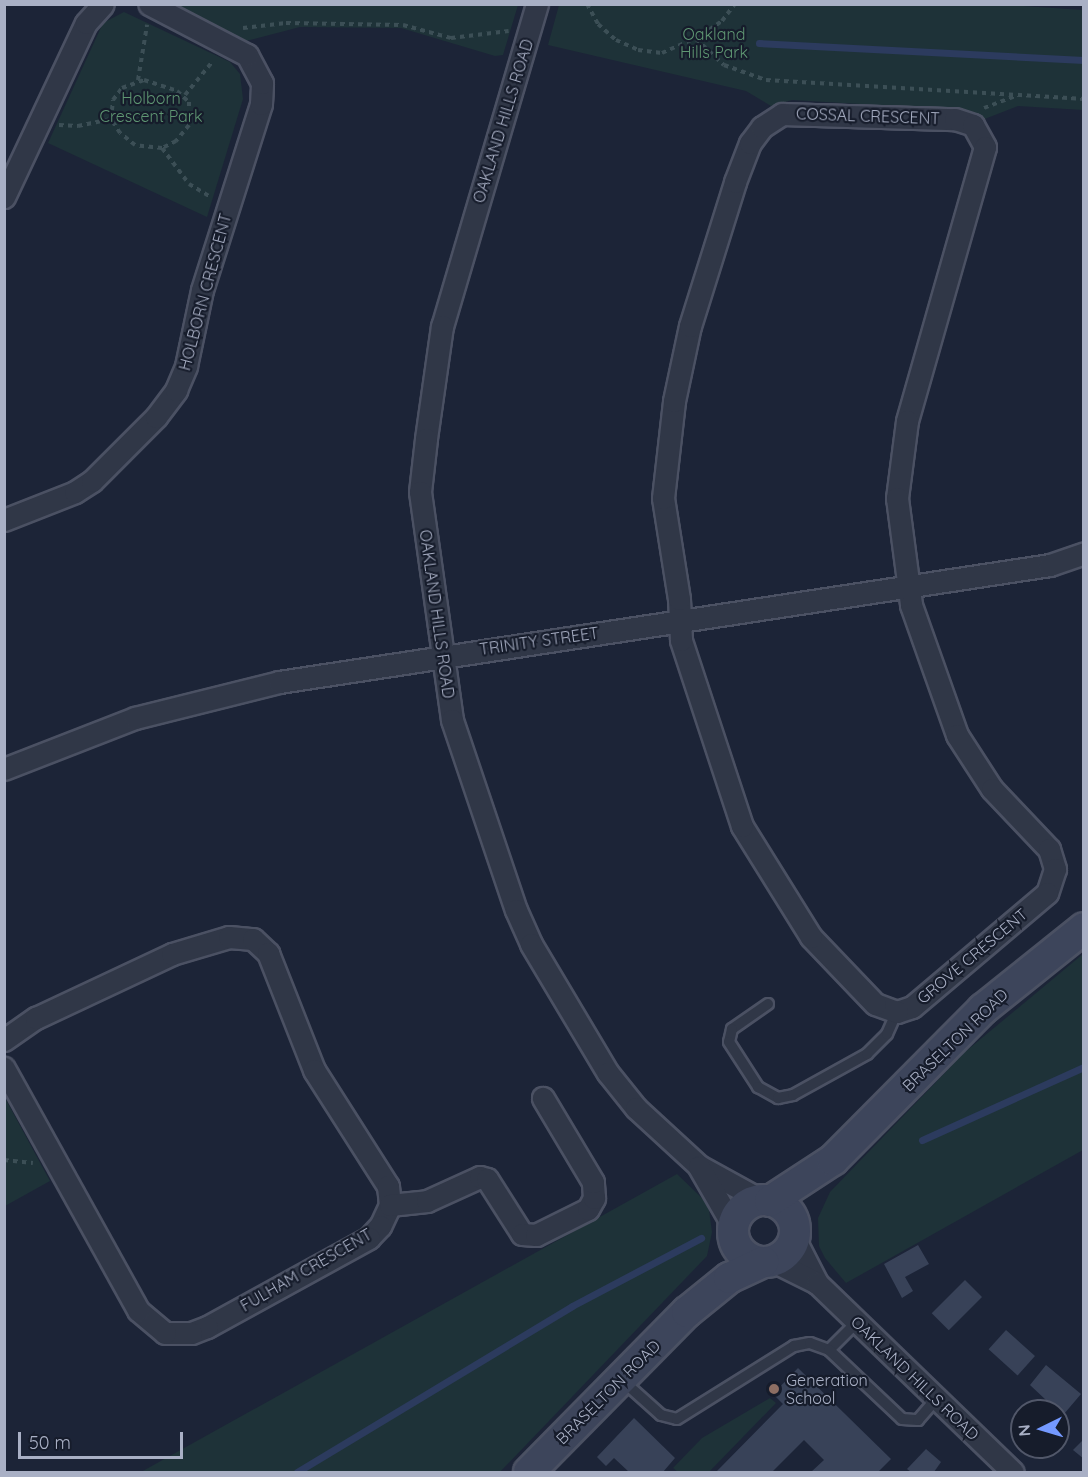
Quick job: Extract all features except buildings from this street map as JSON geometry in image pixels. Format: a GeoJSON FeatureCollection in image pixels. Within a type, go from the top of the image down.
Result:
{"type":"FeatureCollection","features":[{"type":"Feature","properties":{"kind":"street"},"geometry":{"type":"LineString","coordinates":[[4,197],[86,24],[103,4]]}},
{"type":"Feature","properties":{"kind":"street","name":"OAKLAND HILLS ROAD"},"geometry":{"type":"LineString","coordinates":[[537,4],[442,326],[430,405],[420,492],[441,655],[452,720],[503,872],[531,944],[608,1073],[636,1108],[699,1166],[766,1200]]}},
{"type":"Feature","properties":{"kind":"street","name":"HOLBORN CRESCENT"},"geometry":{"type":"LineString","coordinates":[[4,520],[75,492],[92,482],[156,417],[176,390],[186,366],[202,290],[262,92],[256,68],[247,55],[153,6]]}},
{"type":"Feature","properties":{"kind":"street","name":"COSSAL CRESCENT"},"geometry":{"type":"LineString","coordinates":[[680,621],[663,498],[663,472],[690,326],[750,143],[762,127],[782,114],[955,119],[979,132],[986,156],[902,445],[897,498],[909,587]]}},
{"type":"Feature","properties":{"kind":"street","name":"TRINITY STREET"},"geometry":{"type":"LineString","coordinates":[[4,768],[87,735],[183,704],[279,682],[441,655],[1050,565],[1083,553]]}},
{"type":"Feature","properties":{"kind":"street","name":"GROVE CRESCENT"},"geometry":{"type":"LineString","coordinates":[[680,621],[689,668],[742,826],[811,937],[875,1004],[897,1012],[912,1007],[1047,893],[1055,870],[1049,849],[992,789],[957,735],[924,648],[909,587]]}},
{"type":"Feature","properties":{"kind":"street","name":"BRASELTON ROAD"},"geometry":{"type":"LineString","coordinates":[[766,1200],[832,1160],[983,1009],[1083,928]]}},
{"type":"Feature","properties":{"kind":"street"},"geometry":{"type":"LineString","coordinates":[[4,1040],[36,1018],[172,954],[229,937],[253,939],[267,953],[314,1070],[388,1186],[390,1205],[419,1203],[480,1177],[487,1179],[522,1234],[536,1235],[588,1209],[594,1198],[593,1182],[543,1098]]}},
{"type":"Feature","properties":{"kind":"street","name":"FULHAM CRESCENT"},"geometry":{"type":"LineString","coordinates":[[4,1068],[138,1310],[165,1333],[191,1333],[207,1327],[359,1243],[380,1226],[390,1205]]}},
{"type":"Feature","properties":{"kind":"street","name":"BRASELTON ROAD"},"geometry":{"type":"LineString","coordinates":[[794,1233],[832,1160]]}},
{"type":"Feature","properties":{"kind":"street","name":"OAKLAND HILLS ROAD"},"geometry":{"type":"LineString","coordinates":[[699,1166],[733,1231]]}},
{"type":"Feature","properties":{"kind":"street"},"geometry":{"type":"LineString","coordinates":[[766,1200],[788,1212],[794,1233],[785,1254],[768,1261],[742,1254],[733,1231],[742,1208],[766,1200]]}},
{"type":"Feature","properties":{"kind":"street","name":"BRASELTON ROAD"},"geometry":{"type":"LineString","coordinates":[[687,1312],[733,1231]]}},
{"type":"Feature","properties":{"kind":"street","name":"OAKLAND HILLS ROAD"},"geometry":{"type":"LineString","coordinates":[[794,1233],[817,1283]]}},
{"type":"Feature","properties":{"kind":"street","name":"OAKLAND HILLS ROAD"},"geometry":{"type":"LineString","coordinates":[[768,1261],[817,1283],[1013,1473]]}},
{"type":"Feature","properties":{"kind":"street","name":"BRASELTON ROAD"},"geometry":{"type":"LineString","coordinates":[[529,1473],[687,1312],[729,1278],[768,1261]]}},
{"type":"Feature","properties":{"kind":"lane"},"geometry":{"type":"LineString","coordinates":[[768,1004],[732,1029],[729,1042],[758,1087],[778,1098],[793,1095],[867,1054],[886,1034],[897,1012]]}},
{"type":"Feature","properties":{"kind":"lane"},"geometry":{"type":"LineString","coordinates":[[829,1350],[857,1322]]}},
{"type":"Feature","properties":{"kind":"lane"},"geometry":{"type":"LineString","coordinates":[[621,1379],[661,1416],[671,1420],[684,1416],[794,1346],[817,1343],[829,1350],[897,1415],[907,1421],[918,1420],[937,1398]]}},
{"type":"Feature","properties":{"kind":"path"},"geometry":{"type":"LineString","coordinates":[[562,4],[579,4]]}},
{"type":"Feature","properties":{"kind":"path"},"geometry":{"type":"LineString","coordinates":[[587,4],[607,33],[638,50],[662,53],[696,39],[722,21],[735,4]]}},
{"type":"Feature","properties":{"kind":"path"},"geometry":{"type":"LineString","coordinates":[[138,80],[145,31],[153,6]]}},
{"type":"Feature","properties":{"kind":"path"},"geometry":{"type":"LineString","coordinates":[[185,94],[217,56],[224,41],[238,28],[286,24],[403,26],[451,38],[511,31],[529,35]]}},
{"type":"Feature","properties":{"kind":"path"},"geometry":{"type":"LineString","coordinates":[[696,39],[730,68],[766,80],[1083,99]]}},
{"type":"Feature","properties":{"kind":"path"},"geometry":{"type":"LineString","coordinates":[[138,80],[185,94],[190,112],[189,125],[176,141],[162,148],[135,145],[120,133],[111,118],[116,94],[138,80]]}},
{"type":"Feature","properties":{"kind":"path"},"geometry":{"type":"LineString","coordinates":[[955,119],[1020,95]]}},
{"type":"Feature","properties":{"kind":"path"},"geometry":{"type":"LineString","coordinates":[[42,117],[70,126],[111,118]]}},
{"type":"Feature","properties":{"kind":"path"},"geometry":{"type":"LineString","coordinates":[[162,148],[198,191],[229,203]]}},
{"type":"Feature","properties":{"kind":"green space","name":"Oakland Hills Park"},"geometry":{"type":"Polygon","coordinates":[[[993,4],[1083,10],[1083,110],[1018,106],[982,120],[961,110],[792,100],[771,106],[746,91],[548,45],[559,5],[993,4]]]}},
{"type":"Feature","properties":{"kind":"green space"},"geometry":{"type":"Polygon","coordinates":[[[173,5],[518,5],[503,55],[495,56],[401,28],[300,27],[246,41],[173,5]]]}},
{"type":"Feature","properties":{"kind":"green space","name":"Holborn Crescent Park"},"geometry":{"type":"Polygon","coordinates":[[[124,12],[230,62],[240,74],[243,99],[207,217],[48,143],[103,23],[124,12]]]}},
{"type":"Feature","properties":{"kind":"green space"},"geometry":{"type":"Polygon","coordinates":[[[1083,954],[1083,1150],[846,1283],[825,1258],[819,1246],[818,1218],[830,1192],[965,1052],[1083,954]]]}},
{"type":"Feature","properties":{"kind":"green space"},"geometry":{"type":"Polygon","coordinates":[[[5,1098],[50,1181],[4,1206],[5,1098]]]}},
{"type":"Feature","properties":{"kind":"green space"},"geometry":{"type":"Polygon","coordinates":[[[677,1174],[704,1200],[709,1210],[712,1232],[707,1256],[500,1472],[141,1472],[677,1174]]]}},
{"type":"Feature","properties":{"kind":"green space"},"geometry":{"type":"Polygon","coordinates":[[[770,1398],[776,1403],[709,1472],[678,1472],[673,1468],[702,1438],[770,1398]]]}},
{"type":"Feature","properties":{"kind":"waterway"},"geometry":{"type":"LineString","coordinates":[[759,43],[1084,60]]}},
{"type":"Feature","properties":{"kind":"waterway"},"geometry":{"type":"LineString","coordinates":[[922,1140],[1084,1067]]}},
{"type":"Feature","properties":{"kind":"waterway"},"geometry":{"type":"LineString","coordinates":[[297,1472],[572,1306],[701,1238]]}},
{"type":"Feature","properties":{"kind":"place","name":"Generation School"},"geometry":{"type":"Point","coordinates":[774,1389]}}]}
